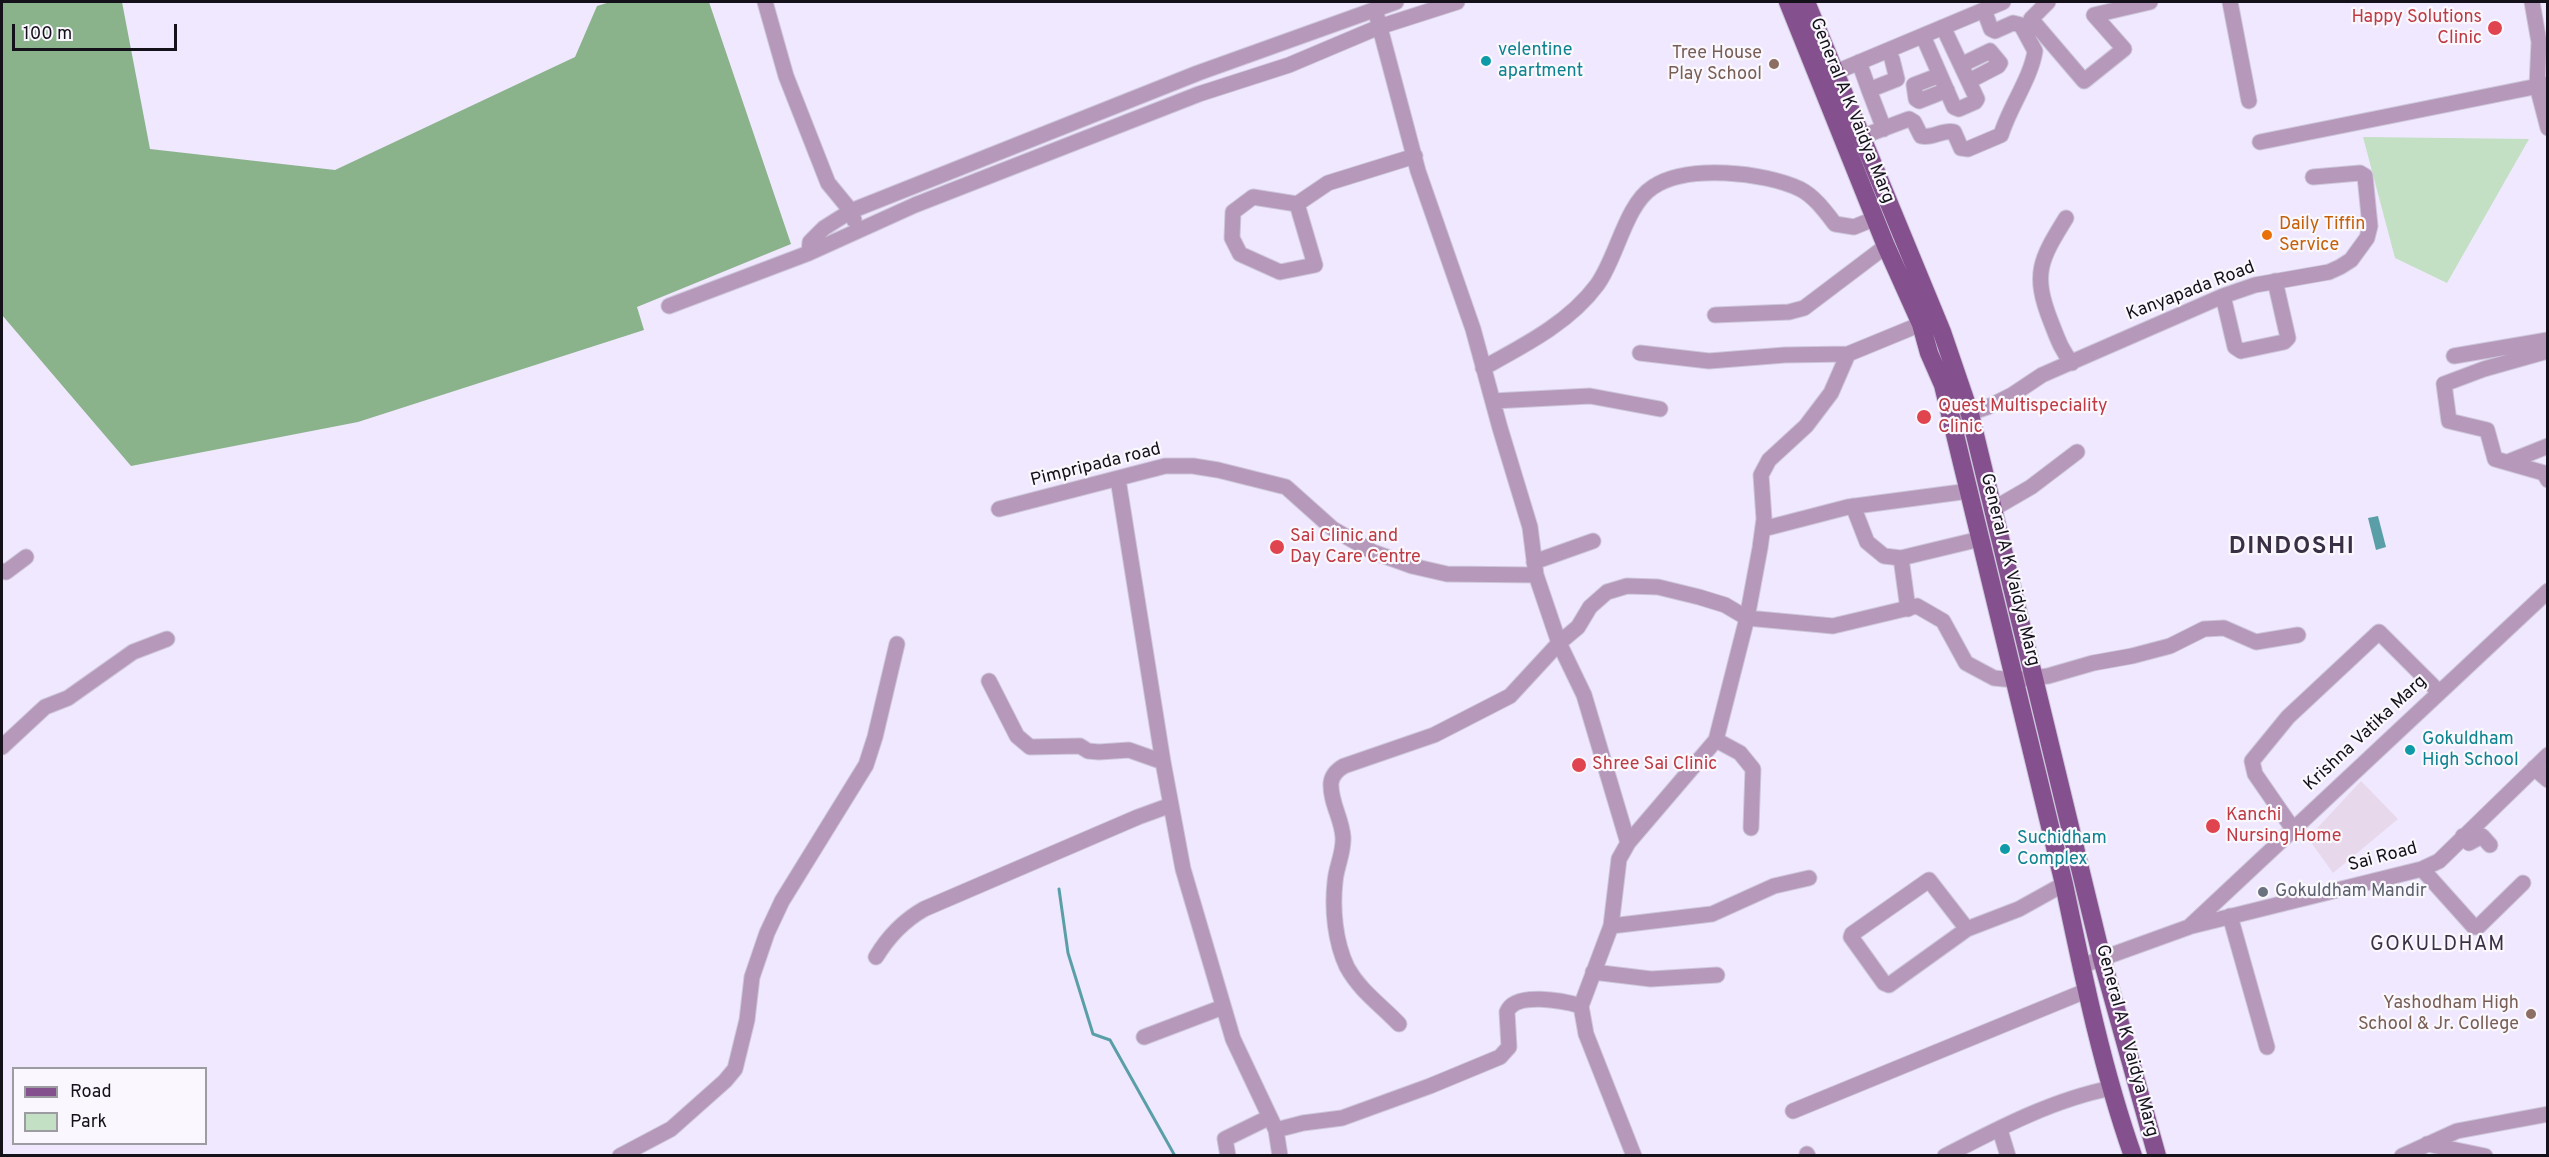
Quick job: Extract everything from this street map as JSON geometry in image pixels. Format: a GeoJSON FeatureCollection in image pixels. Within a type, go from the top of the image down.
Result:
{"type":"FeatureCollection","features":[{"type":"Feature","properties":{"kind":"main road","name":"General A K Vaidya Marg"},"geometry":{"type":"LineString","coordinates":[[1788,2],[1886,246],[1921,324],[1929,353],[1943,385],[2064,884],[2081,966],[2112,1088],[2133,1155]]}},
{"type":"Feature","properties":{"kind":"main road","name":"General A K Vaidya Marg"},"geometry":{"type":"LineString","coordinates":[[1806,2],[1942,332],[1970,414],[2036,678],[2102,959],[2157,1155]]}},
{"type":"Feature","properties":{"kind":"street"},"geometry":{"type":"LineString","coordinates":[[765,2],[786,76],[828,183],[851,211],[857,232]]}},
{"type":"Feature","properties":{"kind":"street"},"geometry":{"type":"LineString","coordinates":[[809,254],[810,242],[824,228],[851,211],[1198,73],[1396,2]]}},
{"type":"Feature","properties":{"kind":"street"},"geometry":{"type":"LineString","coordinates":[[669,306],[809,254],[915,205],[1199,93],[1288,65],[1379,27],[1457,2]]}},
{"type":"Feature","properties":{"kind":"street"},"geometry":{"type":"LineString","coordinates":[[1836,72],[2003,2]]}},
{"type":"Feature","properties":{"kind":"street"},"geometry":{"type":"LineString","coordinates":[[2048,2],[2031,19],[2084,81],[2124,49],[2094,15],[2150,2]]}},
{"type":"Feature","properties":{"kind":"street"},"geometry":{"type":"LineString","coordinates":[[2230,2],[2249,101]]}},
{"type":"Feature","properties":{"kind":"street"},"geometry":{"type":"LineString","coordinates":[[2532,2],[2539,42],[2547,128]]}},
{"type":"Feature","properties":{"kind":"street"},"geometry":{"type":"LineString","coordinates":[[1375,9],[1415,156],[1473,329],[1530,527],[1535,568],[1559,643],[1584,695],[1628,843]]}},
{"type":"Feature","properties":{"kind":"street"},"geometry":{"type":"LineString","coordinates":[[1862,137],[1909,119],[1914,122],[1921,136],[1928,138],[1949,131],[1954,132],[1961,148],[1968,149],[2001,135],[2007,117],[2017,101],[2035,51],[2021,25],[2013,23],[1995,31],[1991,29],[1984,10]]}},
{"type":"Feature","properties":{"kind":"street"},"geometry":{"type":"LineString","coordinates":[[1923,36],[1954,107],[1959,109],[1975,102],[1977,99],[1943,27]]}},
{"type":"Feature","properties":{"kind":"street"},"geometry":{"type":"LineString","coordinates":[[1961,65],[1990,51],[2000,63],[1969,81]]}},
{"type":"Feature","properties":{"kind":"street"},"geometry":{"type":"LineString","coordinates":[[1869,90],[1898,79],[1892,59]]}},
{"type":"Feature","properties":{"kind":"street"},"geometry":{"type":"LineString","coordinates":[[1859,62],[1884,129]]}},
{"type":"Feature","properties":{"kind":"street"},"geometry":{"type":"LineString","coordinates":[[1940,75],[1914,85],[1916,99],[1947,90]]}},
{"type":"Feature","properties":{"kind":"street"},"geometry":{"type":"LineString","coordinates":[[2260,142],[2542,85]]}},
{"type":"Feature","properties":{"kind":"street"},"geometry":{"type":"LineString","coordinates":[[1297,204],[1315,265],[1280,272],[1240,254],[1232,238],[1233,212],[1253,197],[1297,204],[1328,183],[1415,156]]}},
{"type":"Feature","properties":{"kind":"street","name":"Kanyapada Road"},"geometry":{"type":"LineString","coordinates":[[1952,419],[1970,414],[2012,395],[2042,375],[2223,296],[2255,285],[2329,272],[2351,260],[2367,238],[2370,226],[2365,176],[2360,173],[2313,177]]}},
{"type":"Feature","properties":{"kind":"street"},"geometry":{"type":"LineString","coordinates":[[1483,368],[1567,316],[1597,285],[1613,257],[1637,203],[1653,186],[1689,174],[1760,175],[1801,190],[1820,205],[1835,224],[1854,227],[1876,218]]}},
{"type":"Feature","properties":{"kind":"street"},"geometry":{"type":"LineString","coordinates":[[2066,218],[2042,262],[2039,285],[2062,351],[2072,363]]}},
{"type":"Feature","properties":{"kind":"street"},"geometry":{"type":"LineString","coordinates":[[1715,315],[1789,312],[1804,308],[1886,246]]}},
{"type":"Feature","properties":{"kind":"street"},"geometry":{"type":"LineString","coordinates":[[2223,296],[2235,347],[2241,351],[2284,342],[2288,338],[2275,281]]}},
{"type":"Feature","properties":{"kind":"street"},"geometry":{"type":"LineString","coordinates":[[1640,353],[1709,361],[1785,355],[1848,354],[1921,324]]}},
{"type":"Feature","properties":{"kind":"street"},"geometry":{"type":"LineString","coordinates":[[2454,357],[2547,340]]}},
{"type":"Feature","properties":{"kind":"street"},"geometry":{"type":"LineString","coordinates":[[2547,351],[2484,369],[2444,384],[2449,421],[2487,430],[2494,459],[2544,473],[2547,480]]}},
{"type":"Feature","properties":{"kind":"street"},"geometry":{"type":"LineString","coordinates":[[1634,1155],[1586,1034],[1581,1006],[1611,926],[1619,859],[1628,843],[1716,740],[1747,618],[1763,529],[1761,475],[1768,460],[1806,426],[1832,393],[1848,354]]}},
{"type":"Feature","properties":{"kind":"street"},"geometry":{"type":"LineString","coordinates":[[1493,401],[1590,396],[1660,409]]}},
{"type":"Feature","properties":{"kind":"street"},"geometry":{"type":"LineString","coordinates":[[2508,462],[2547,446]]}},
{"type":"Feature","properties":{"kind":"street"},"geometry":{"type":"LineString","coordinates":[[1993,509],[2031,487],[2077,452]]}},
{"type":"Feature","properties":{"kind":"street","name":"Pimpripada road"},"geometry":{"type":"LineString","coordinates":[[999,509],[1165,466],[1193,466],[1286,487],[1333,529],[1373,552],[1412,566],[1447,573],[1535,568]]}},
{"type":"Feature","properties":{"kind":"street"},"geometry":{"type":"LineString","coordinates":[[1118,479],[1163,762],[1183,869],[1233,1039],[1273,1123],[1280,1155]]}},
{"type":"Feature","properties":{"kind":"street"},"geometry":{"type":"LineString","coordinates":[[1763,529],[1853,506],[1969,491]]}},
{"type":"Feature","properties":{"kind":"street"},"geometry":{"type":"LineString","coordinates":[[1853,506],[1868,542],[1884,556],[1902,558],[1980,539]]}},
{"type":"Feature","properties":{"kind":"street"},"geometry":{"type":"LineString","coordinates":[[1535,568],[1593,541]]}},
{"type":"Feature","properties":{"kind":"street"},"geometry":{"type":"LineString","coordinates":[[2,571],[6,572],[26,557]]}},
{"type":"Feature","properties":{"kind":"street"},"geometry":{"type":"LineString","coordinates":[[1902,558],[1908,609]]}},
{"type":"Feature","properties":{"kind":"street"},"geometry":{"type":"LineString","coordinates":[[1399,1024],[1364,992],[1347,966],[1337,936],[1335,880],[1341,858],[1343,836],[1331,781],[1336,771],[1344,766],[1434,735],[1510,696],[1559,643],[1578,627],[1590,607],[1607,592],[1628,586],[1658,587],[1725,605],[1747,618],[1833,626],[1917,606],[1943,621],[1966,663],[1994,678],[2014,680],[2036,678],[2170,646],[2204,629],[2224,628],[2256,642],[2298,635]]}},
{"type":"Feature","properties":{"kind":"street","name":"Krishna Vatika Marg"},"geometry":{"type":"LineString","coordinates":[[2081,966],[2189,927],[2547,591]]}},
{"type":"Feature","properties":{"kind":"street"},"geometry":{"type":"LineString","coordinates":[[2293,829],[2255,774],[2251,767],[2252,761],[2289,717],[2371,639],[2379,632],[2439,692]]}},
{"type":"Feature","properties":{"kind":"street"},"geometry":{"type":"LineString","coordinates":[[2,747],[45,707],[68,698],[133,652],[168,639]]}},
{"type":"Feature","properties":{"kind":"street"},"geometry":{"type":"LineString","coordinates":[[620,1155],[671,1129],[725,1081],[735,1068],[745,1030],[752,977],[767,933],[782,900],[866,765],[897,644]]}},
{"type":"Feature","properties":{"kind":"street"},"geometry":{"type":"LineString","coordinates":[[989,681],[1017,736],[1030,747],[1080,746],[1099,752],[1129,750],[1163,762]]}},
{"type":"Feature","properties":{"kind":"street"},"geometry":{"type":"LineString","coordinates":[[1716,740],[1740,753],[1753,769],[1751,828]]}},
{"type":"Feature","properties":{"kind":"street","name":"Sai Road"},"geometry":{"type":"LineString","coordinates":[[2189,927],[2422,869],[2439,861],[2465,843],[2547,755]]}},
{"type":"Feature","properties":{"kind":"street"},"geometry":{"type":"LineString","coordinates":[[2534,768],[2547,780]]}},
{"type":"Feature","properties":{"kind":"street"},"geometry":{"type":"LineString","coordinates":[[876,957],[886,940],[908,918],[924,909],[1137,817],[1171,805]]}},
{"type":"Feature","properties":{"kind":"street"},"geometry":{"type":"LineString","coordinates":[[2465,843],[2482,836],[2490,845]]}},
{"type":"Feature","properties":{"kind":"street"},"geometry":{"type":"LineString","coordinates":[[2422,869],[2474,927],[2478,927],[2490,918],[2523,883]]}},
{"type":"Feature","properties":{"kind":"street"},"geometry":{"type":"LineString","coordinates":[[1611,926],[1712,914],[1774,886],[1809,878]]}},
{"type":"Feature","properties":{"kind":"street"},"geometry":{"type":"LineString","coordinates":[[1967,929],[1929,879],[1852,934],[1851,937],[1884,983],[1889,985],[1967,929],[2019,909],[2064,884]]}},
{"type":"Feature","properties":{"kind":"street"},"geometry":{"type":"LineString","coordinates":[[2230,916],[2267,1047]]}},
{"type":"Feature","properties":{"kind":"street"},"geometry":{"type":"LineString","coordinates":[[1593,972],[1651,979],[1717,975]]}},
{"type":"Feature","properties":{"kind":"street"},"geometry":{"type":"LineString","coordinates":[[1793,1111],[2088,990]]}},
{"type":"Feature","properties":{"kind":"street"},"geometry":{"type":"LineString","coordinates":[[1228,1155],[1225,1139],[1273,1123],[1303,1123],[1342,1118],[1430,1086],[1500,1057],[1509,1047],[1507,1012],[1514,1004],[1549,998],[1581,1006]]}},
{"type":"Feature","properties":{"kind":"street"},"geometry":{"type":"LineString","coordinates":[[1144,1037],[1223,1007]]}},
{"type":"Feature","properties":{"kind":"street"},"geometry":{"type":"LineString","coordinates":[[1945,1155],[2063,1102],[2112,1088]]}},
{"type":"Feature","properties":{"kind":"street"},"geometry":{"type":"LineString","coordinates":[[2402,1155],[2457,1131],[2547,1114]]}},
{"type":"Feature","properties":{"kind":"street"},"geometry":{"type":"LineString","coordinates":[[2000,1130],[2008,1155]]}},
{"type":"Feature","properties":{"kind":"street"},"geometry":{"type":"LineString","coordinates":[[2427,1144],[2485,1155]]}},
{"type":"Feature","properties":{"kind":"shaded area"},"geometry":{"type":"Polygon","coordinates":[[[2,2],[122,2],[150,149],[335,170],[575,57],[597,6],[610,2],[709,2],[791,244],[637,307],[644,330],[358,422],[131,466],[2,315],[2,2]]]}},
{"type":"Feature","properties":{"kind":"shaded area"},"geometry":{"type":"Polygon","coordinates":[[[2378,516],[2386,547],[2376,550],[2368,518],[2378,516]]]}},
{"type":"Feature","properties":{"kind":"shaded area"},"geometry":{"type":"Polygon","coordinates":[[[2361,781],[2398,819],[2333,873],[2308,838],[2361,781]]]}},
{"type":"Feature","properties":{"kind":"green space"},"geometry":{"type":"Polygon","coordinates":[[[2363,137],[2529,139],[2447,283],[2395,258],[2363,137]]]}},
{"type":"Feature","properties":{"kind":"waterway"},"geometry":{"type":"LineString","coordinates":[[1059,889],[1068,953],[1093,1034],[1110,1040],[1175,1156]]}},
{"type":"Feature","properties":{"kind":"place","name":"Happy Solutions Clinic"},"geometry":{"type":"Point","coordinates":[2495,28]}},
{"type":"Feature","properties":{"kind":"place","name":"velentine apartment"},"geometry":{"type":"Point","coordinates":[1486,61]}},
{"type":"Feature","properties":{"kind":"place","name":"Tree House Play School"},"geometry":{"type":"Point","coordinates":[1774,64]}},
{"type":"Feature","properties":{"kind":"place","name":"Daily Tiffin Service"},"geometry":{"type":"Point","coordinates":[2267,235]}},
{"type":"Feature","properties":{"kind":"place","name":"Quest Multispeciality Clinic"},"geometry":{"type":"Point","coordinates":[1924,417]}},
{"type":"Feature","properties":{"kind":"place","name":"Sai Clinic and Day Care Centre"},"geometry":{"type":"Point","coordinates":[1277,547]}},
{"type":"Feature","properties":{"kind":"place","name":"Gokuldham High School"},"geometry":{"type":"Point","coordinates":[2410,750]}},
{"type":"Feature","properties":{"kind":"place","name":"Shree Sai Clinic"},"geometry":{"type":"Point","coordinates":[1579,765]}},
{"type":"Feature","properties":{"kind":"place","name":"Kanchi Nursing Home"},"geometry":{"type":"Point","coordinates":[2213,826]}},
{"type":"Feature","properties":{"kind":"place","name":"Suchidham Complex"},"geometry":{"type":"Point","coordinates":[2005,849]}},
{"type":"Feature","properties":{"kind":"place","name":"Gokuldham Mandir"},"geometry":{"type":"Point","coordinates":[2263,892]}},
{"type":"Feature","properties":{"kind":"place","name":"Yashodham High School & Jr. College"},"geometry":{"type":"Point","coordinates":[2531,1014]}},
{"type":"Feature","properties":{"kind":"district","name":"DINDOSHI"},"geometry":{"type":"Point","coordinates":[2292,548]}},
{"type":"Feature","properties":{"kind":"district","name":"GOKULDHAM"},"geometry":{"type":"Point","coordinates":[2438,946]}}]}
